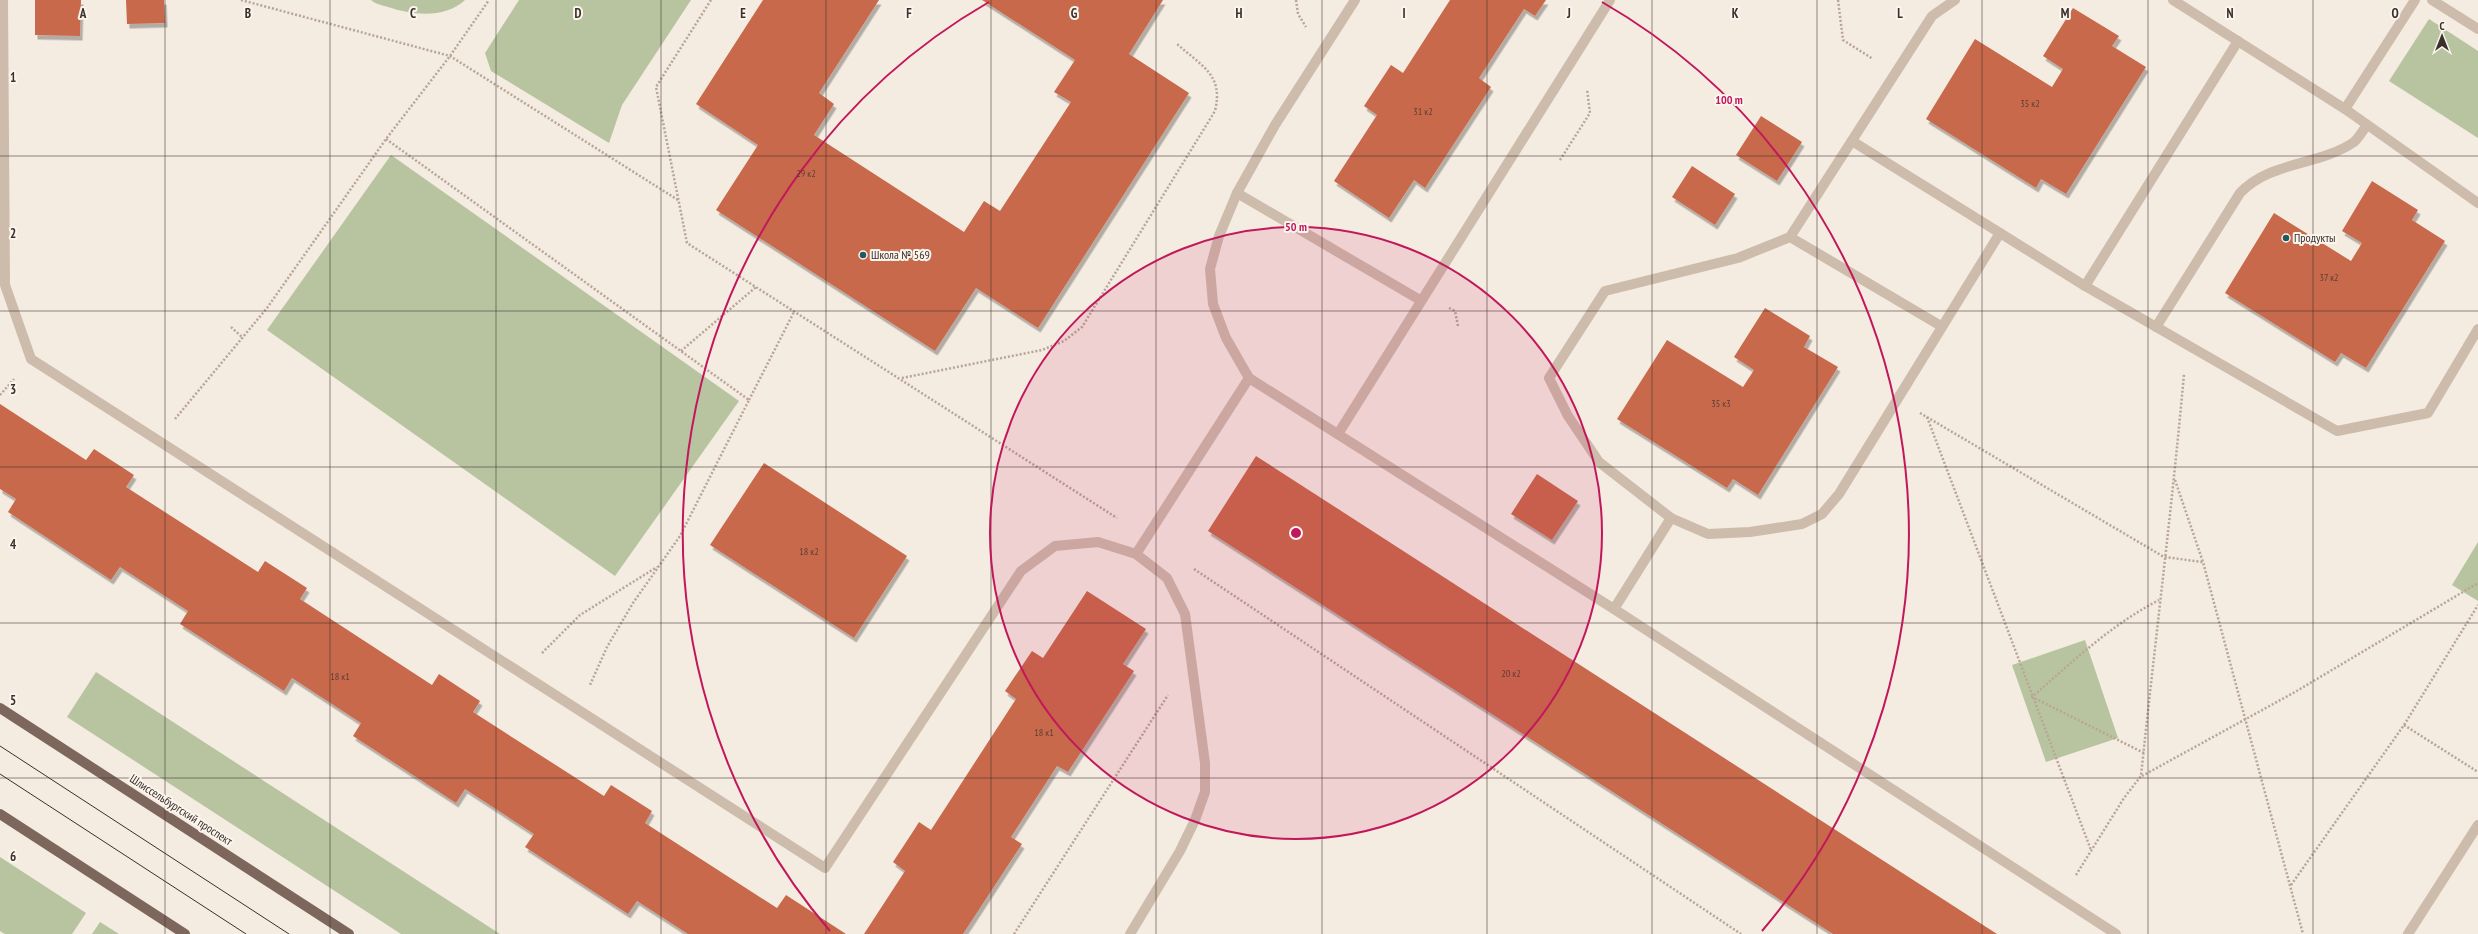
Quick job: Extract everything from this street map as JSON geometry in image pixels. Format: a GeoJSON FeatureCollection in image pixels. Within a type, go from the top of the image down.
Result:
{"type":"FeatureCollection","features":[{"type":"Feature","properties":{"kind":"main road","name":"Шлиссельбургский проспект"},"geometry":{"type":"LineString","coordinates":[[0,708],[348,934]]}},
{"type":"Feature","properties":{"kind":"main road"},"geometry":{"type":"LineString","coordinates":[[0,814],[184,934]]}},
{"type":"Feature","properties":{"kind":"lane"},"geometry":{"type":"LineString","coordinates":[[3,0],[5,285],[31,359],[825,868],[1021,571],[1055,546],[1098,542],[1136,554],[1167,578],[1185,614],[1205,763],[1205,792],[1195,820],[1180,851],[1130,934]]}},
{"type":"Feature","properties":{"kind":"lane"},"geometry":{"type":"LineString","coordinates":[[1355,0],[1275,125],[1237,193],[1219,236],[1210,269],[1212,304],[1226,338],[1249,378],[1614,609],[2062,897],[2116,934]]}},
{"type":"Feature","properties":{"kind":"lane"},"geometry":{"type":"LineString","coordinates":[[1338,434],[1420,300],[1610,0]]}},
{"type":"Feature","properties":{"kind":"lane"},"geometry":{"type":"LineString","coordinates":[[1955,0],[1932,16],[1790,237],[1738,258],[1605,291],[1549,378],[1568,416],[1599,462],[1671,518],[1708,534],[1750,532],[1802,524],[1822,514],[1839,494],[1941,326],[2000,233]]}},
{"type":"Feature","properties":{"kind":"lane"},"geometry":{"type":"LineString","coordinates":[[2173,0],[2345,109],[2478,203]]}},
{"type":"Feature","properties":{"kind":"lane"},"geometry":{"type":"LineString","coordinates":[[2345,109],[2415,0]]}},
{"type":"Feature","properties":{"kind":"lane"},"geometry":{"type":"LineString","coordinates":[[2432,0],[2478,29]]}},
{"type":"Feature","properties":{"kind":"lane"},"geometry":{"type":"LineString","coordinates":[[2085,286],[2238,42]]}},
{"type":"Feature","properties":{"kind":"lane"},"geometry":{"type":"LineString","coordinates":[[2156,327],[2240,193],[2252,181],[2267,173],[2338,150],[2355,141],[2367,125]]}},
{"type":"Feature","properties":{"kind":"lane"},"geometry":{"type":"LineString","coordinates":[[1852,141],[2085,286],[2337,431],[2428,413],[2478,329]]}},
{"type":"Feature","properties":{"kind":"lane"},"geometry":{"type":"LineString","coordinates":[[1237,193],[1420,300]]}},
{"type":"Feature","properties":{"kind":"lane"},"geometry":{"type":"LineString","coordinates":[[1790,237],[1941,326]]}},
{"type":"Feature","properties":{"kind":"lane"},"geometry":{"type":"LineString","coordinates":[[1136,554],[1249,378]]}},
{"type":"Feature","properties":{"kind":"lane"},"geometry":{"type":"LineString","coordinates":[[1614,609],[1671,518]]}},
{"type":"Feature","properties":{"kind":"lane"},"geometry":{"type":"LineString","coordinates":[[2408,934],[2478,825]]}},
{"type":"Feature","properties":{"kind":"path"},"geometry":{"type":"LineString","coordinates":[[241,0],[450,56],[678,200]]}},
{"type":"Feature","properties":{"kind":"path"},"geometry":{"type":"LineString","coordinates":[[157,441],[267,308],[386,139],[450,56],[489,0]]}},
{"type":"Feature","properties":{"kind":"path"},"geometry":{"type":"LineString","coordinates":[[711,0],[656,86],[687,244],[901,378],[1147,537]]}},
{"type":"Feature","properties":{"kind":"path"},"geometry":{"type":"LineString","coordinates":[[1838,0],[1843,40],[1877,61]]}},
{"type":"Feature","properties":{"kind":"path"},"geometry":{"type":"LineString","coordinates":[[901,378],[1042,350],[1064,341],[1082,327],[1215,111],[1219,95],[1214,77],[1176,43]]}},
{"type":"Feature","properties":{"kind":"path"},"geometry":{"type":"LineString","coordinates":[[1560,160],[1590,113],[1586,79],[1568,67]]}},
{"type":"Feature","properties":{"kind":"path"},"geometry":{"type":"LineString","coordinates":[[386,139],[749,400]]}},
{"type":"Feature","properties":{"kind":"path"},"geometry":{"type":"LineString","coordinates":[[681,351],[756,287]]}},
{"type":"Feature","properties":{"kind":"path"},"geometry":{"type":"LineString","coordinates":[[578,710],[607,647],[633,603],[680,536],[794,312]]}},
{"type":"Feature","properties":{"kind":"path"},"geometry":{"type":"LineString","coordinates":[[231,327],[243,338]]}},
{"type":"Feature","properties":{"kind":"path"},"geometry":{"type":"LineString","coordinates":[[2141,776],[2159,600],[2175,480],[2187,344]]}},
{"type":"Feature","properties":{"kind":"path"},"geometry":{"type":"LineString","coordinates":[[1897,400],[2164,557],[2203,562]]}},
{"type":"Feature","properties":{"kind":"path"},"geometry":{"type":"LineString","coordinates":[[1927,417],[2091,850]]}},
{"type":"Feature","properties":{"kind":"path"},"geometry":{"type":"LineString","coordinates":[[2175,480],[2203,562],[2303,934]]}},
{"type":"Feature","properties":{"kind":"path"},"geometry":{"type":"LineString","coordinates":[[521,673],[580,615],[660,566]]}},
{"type":"Feature","properties":{"kind":"path"},"geometry":{"type":"LineString","coordinates":[[1193,568],[1741,934]]}},
{"type":"Feature","properties":{"kind":"path"},"geometry":{"type":"LineString","coordinates":[[2062,897],[2124,798],[2141,776],[2245,719],[2478,583]]}},
{"type":"Feature","properties":{"kind":"path"},"geometry":{"type":"LineString","coordinates":[[2032,697],[2102,636],[2129,616],[2159,600]]}},
{"type":"Feature","properties":{"kind":"path"},"geometry":{"type":"LineString","coordinates":[[2290,885],[2404,725],[2478,604]]}},
{"type":"Feature","properties":{"kind":"path"},"geometry":{"type":"LineString","coordinates":[[1014,934],[1192,658]]}},
{"type":"Feature","properties":{"kind":"path"},"geometry":{"type":"LineString","coordinates":[[2032,697],[2144,753]]}},
{"type":"Feature","properties":{"kind":"path"},"geometry":{"type":"LineString","coordinates":[[2404,725],[2478,772]]}},
{"type":"Feature","properties":{"kind":"green space"},"geometry":{"type":"Polygon","coordinates":[[[371,0],[465,0],[448,10],[428,14],[397,10],[371,0]]]}},
{"type":"Feature","properties":{"kind":"green space"},"geometry":{"type":"Polygon","coordinates":[[[519,0],[691,0],[622,105],[609,143],[491,71],[485,53],[519,0]]]}},
{"type":"Feature","properties":{"kind":"green space"},"geometry":{"type":"Polygon","coordinates":[[[2429,19],[2478,51],[2478,138],[2389,81],[2429,19]]]}},
{"type":"Feature","properties":{"kind":"green space"},"geometry":{"type":"Polygon","coordinates":[[[391,155],[739,401],[615,576],[267,330],[391,155]]]}},
{"type":"Feature","properties":{"kind":"green space"},"geometry":{"type":"Polygon","coordinates":[[[2478,542],[2478,601],[2452,585],[2478,542]]]}},
{"type":"Feature","properties":{"kind":"green space"},"geometry":{"type":"Polygon","coordinates":[[[2085,640],[2118,738],[2046,762],[2012,665],[2085,640]]]}},
{"type":"Feature","properties":{"kind":"green space"},"geometry":{"type":"Polygon","coordinates":[[[96,672],[500,934],[401,934],[67,717],[96,672]]]}},
{"type":"Feature","properties":{"kind":"green space"},"geometry":{"type":"Polygon","coordinates":[[[0,857],[86,913],[72,934],[5,934],[0,931],[0,857]]]}},
{"type":"Feature","properties":{"kind":"green space"},"geometry":{"type":"Polygon","coordinates":[[[100,922],[119,934],[92,934],[100,922]]]}},
{"type":"Feature","properties":{"kind":"building"},"geometry":{"type":"Polygon","coordinates":[[[35,0],[81,0],[80,36],[35,35],[35,0]]]}},
{"type":"Feature","properties":{"kind":"building"},"geometry":{"type":"Polygon","coordinates":[[[126,0],[164,0],[165,23],[127,24],[126,0]]]}},
{"type":"Feature","properties":{"kind":"building"},"geometry":{"type":"Polygon","coordinates":[[[763,0],[879,0],[819,93],[834,104],[814,135],[964,232],[984,201],[1000,211],[1071,102],[1054,92],[1075,60],[982,0],[1163,0],[1129,54],[1189,93],[1038,328],[976,288],[935,351],[716,210],[758,145],[696,104],[763,0]]]}},
{"type":"Feature","properties":{"kind":"building"},"geometry":{"type":"Polygon","coordinates":[[[1450,0],[1546,0],[1535,16],[1524,9],[1479,78],[1491,87],[1425,188],[1414,180],[1389,218],[1334,181],[1377,115],[1364,106],[1391,65],[1403,73],[1450,0]]]}},
{"type":"Feature","properties":{"kind":"building"},"geometry":{"type":"Polygon","coordinates":[[[2073,8],[2119,36],[2112,46],[2146,67],[2066,194],[2041,179],[2036,188],[1926,119],[1975,39],[2052,87],[2063,69],[2043,56],[2073,8]]]}},
{"type":"Feature","properties":{"kind":"building"},"geometry":{"type":"Polygon","coordinates":[[[1761,116],[1802,142],[1777,181],[1736,155],[1761,116]]]}},
{"type":"Feature","properties":{"kind":"building"},"geometry":{"type":"Polygon","coordinates":[[[1692,166],[1735,194],[1715,225],[1672,197],[1692,166]]]}},
{"type":"Feature","properties":{"kind":"building"},"geometry":{"type":"Polygon","coordinates":[[[2372,181],[2418,210],[2412,220],[2445,241],[2366,368],[2341,353],[2335,362],[2225,293],[2274,213],[2351,261],[2362,243],[2342,231],[2372,181]]]}},
{"type":"Feature","properties":{"kind":"building"},"geometry":{"type":"Polygon","coordinates":[[[1765,308],[1810,336],[1804,347],[1838,367],[1758,495],[1733,479],[1727,488],[1617,419],[1667,340],[1743,387],[1754,370],[1734,357],[1765,308]]]}},
{"type":"Feature","properties":{"kind":"building"},"geometry":{"type":"Polygon","coordinates":[[[0,404],[86,460],[94,449],[134,475],[126,487],[258,572],[265,561],[307,588],[300,599],[432,685],[439,674],[480,701],[473,712],[604,796],[611,785],[652,811],[645,823],[777,908],[786,895],[846,934],[688,934],[637,901],[628,914],[525,847],[534,834],[465,789],[456,803],[353,736],[361,723],[292,678],[284,691],[180,624],[188,611],[120,567],[111,580],[8,512],[16,499],[0,489],[0,404]]]}},
{"type":"Feature","properties":{"kind":"building"},"geometry":{"type":"Polygon","coordinates":[[[1256,456],[1997,934],[1833,934],[1208,531],[1256,456]]]}},
{"type":"Feature","properties":{"kind":"building"},"geometry":{"type":"Polygon","coordinates":[[[764,463],[907,556],[854,638],[710,545],[764,463]]]}},
{"type":"Feature","properties":{"kind":"building"},"geometry":{"type":"Polygon","coordinates":[[[1537,474],[1578,501],[1552,540],[1511,514],[1537,474]]]}},
{"type":"Feature","properties":{"kind":"building"},"geometry":{"type":"Polygon","coordinates":[[[1087,591],[1146,629],[1123,664],[1134,671],[1068,772],[1057,766],[1011,837],[1022,844],[963,934],[864,934],[905,871],[893,862],[919,822],[931,830],[1016,699],[1005,691],[1032,651],[1043,658],[1087,591]]]}},
{"type":"Feature","properties":{"kind":"tram line"},"geometry":{"type":"LineString","coordinates":[[0,746],[289,934]]}},
{"type":"Feature","properties":{"kind":"tram line"},"geometry":{"type":"LineString","coordinates":[[0,774],[246,934]]}},
{"type":"Feature","properties":{"kind":"place","name":"Продукты"},"geometry":{"type":"Point","coordinates":[2286,238]}},
{"type":"Feature","properties":{"kind":"place","name":"Школа № 569"},"geometry":{"type":"Point","coordinates":[863,255]}}]}
